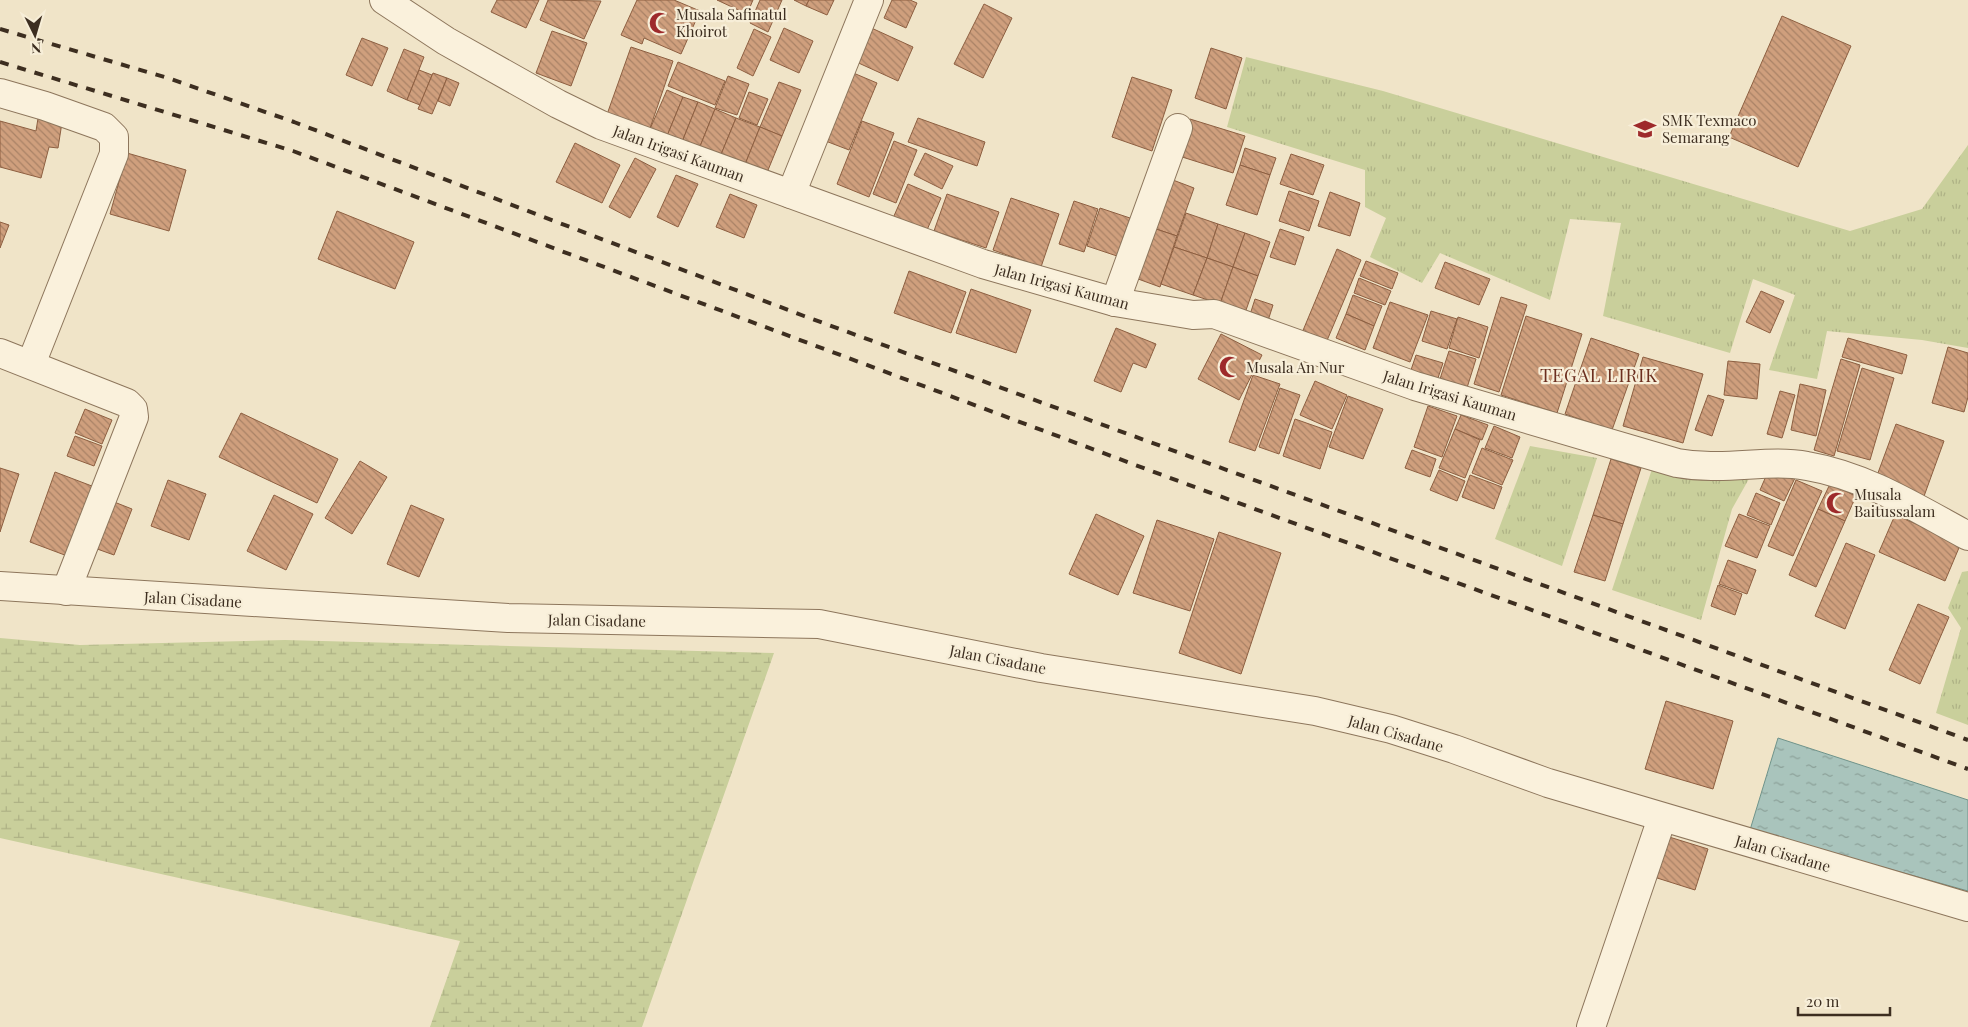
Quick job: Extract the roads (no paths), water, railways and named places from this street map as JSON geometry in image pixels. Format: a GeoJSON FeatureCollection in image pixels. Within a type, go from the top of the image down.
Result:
{"type":"FeatureCollection","features":[{"type":"Feature","properties":{"kind":"street"},"geometry":{"type":"LineString","coordinates":[[791,194],[869,0]]}},
{"type":"Feature","properties":{"kind":"street","name":"Jalan Irigasi Kauman"},"geometry":{"type":"LineString","coordinates":[[389,2],[446,41],[558,104],[601,125],[983,264],[1115,302],[1193,315],[1214,314],[1415,386],[1677,463],[1710,466],[1800,465],[1856,478],[1889,493],[1968,536]]}},
{"type":"Feature","properties":{"kind":"street"},"geometry":{"type":"LineString","coordinates":[[0,93],[45,106],[104,127],[114,137],[114,154],[30,364]]}},
{"type":"Feature","properties":{"kind":"street"},"geometry":{"type":"LineString","coordinates":[[1115,302],[1178,128]]}},
{"type":"Feature","properties":{"kind":"street"},"geometry":{"type":"LineString","coordinates":[[0,353],[127,403],[133,409],[134,417],[66,591]]}},
{"type":"Feature","properties":{"kind":"street","name":"Jalan Cisadane"},"geometry":{"type":"LineString","coordinates":[[0,586],[508,618],[819,624],[1040,668],[1315,711],[1391,729],[1548,783],[1968,907]]}},
{"type":"Feature","properties":{"kind":"street"},"geometry":{"type":"LineString","coordinates":[[1591,1027],[1662,818]]}},
{"type":"Feature","properties":{"kind":"water"},"geometry":{"type":"Polygon","coordinates":[[[1778,738],[1968,800],[1968,891],[1750,830],[1778,738]]]}},
{"type":"Feature","properties":{"kind":"railway"},"geometry":{"type":"LineString","coordinates":[[0,29],[168,78],[294,122],[804,316],[1968,740]]}},
{"type":"Feature","properties":{"kind":"railway"},"geometry":{"type":"LineString","coordinates":[[0,62],[293,151],[1181,482],[1968,769]]}},
{"type":"Feature","properties":{"kind":"place","name":"Musala Safinatul Khoirot"},"geometry":{"type":"Point","coordinates":[660,23]}},
{"type":"Feature","properties":{"kind":"place","name":"SMK Texmaco Semarang"},"geometry":{"type":"Point","coordinates":[1645,129]}},
{"type":"Feature","properties":{"kind":"place","name":"Musala An Nur"},"geometry":{"type":"Point","coordinates":[1230,367]}},
{"type":"Feature","properties":{"kind":"place","name":"Musala Baitussalam"},"geometry":{"type":"Point","coordinates":[1837,503]}},
{"type":"Feature","properties":{"kind":"district","name":"TEGAL LIRIK"},"geometry":{"type":"Point","coordinates":[1599,375]}}]}
